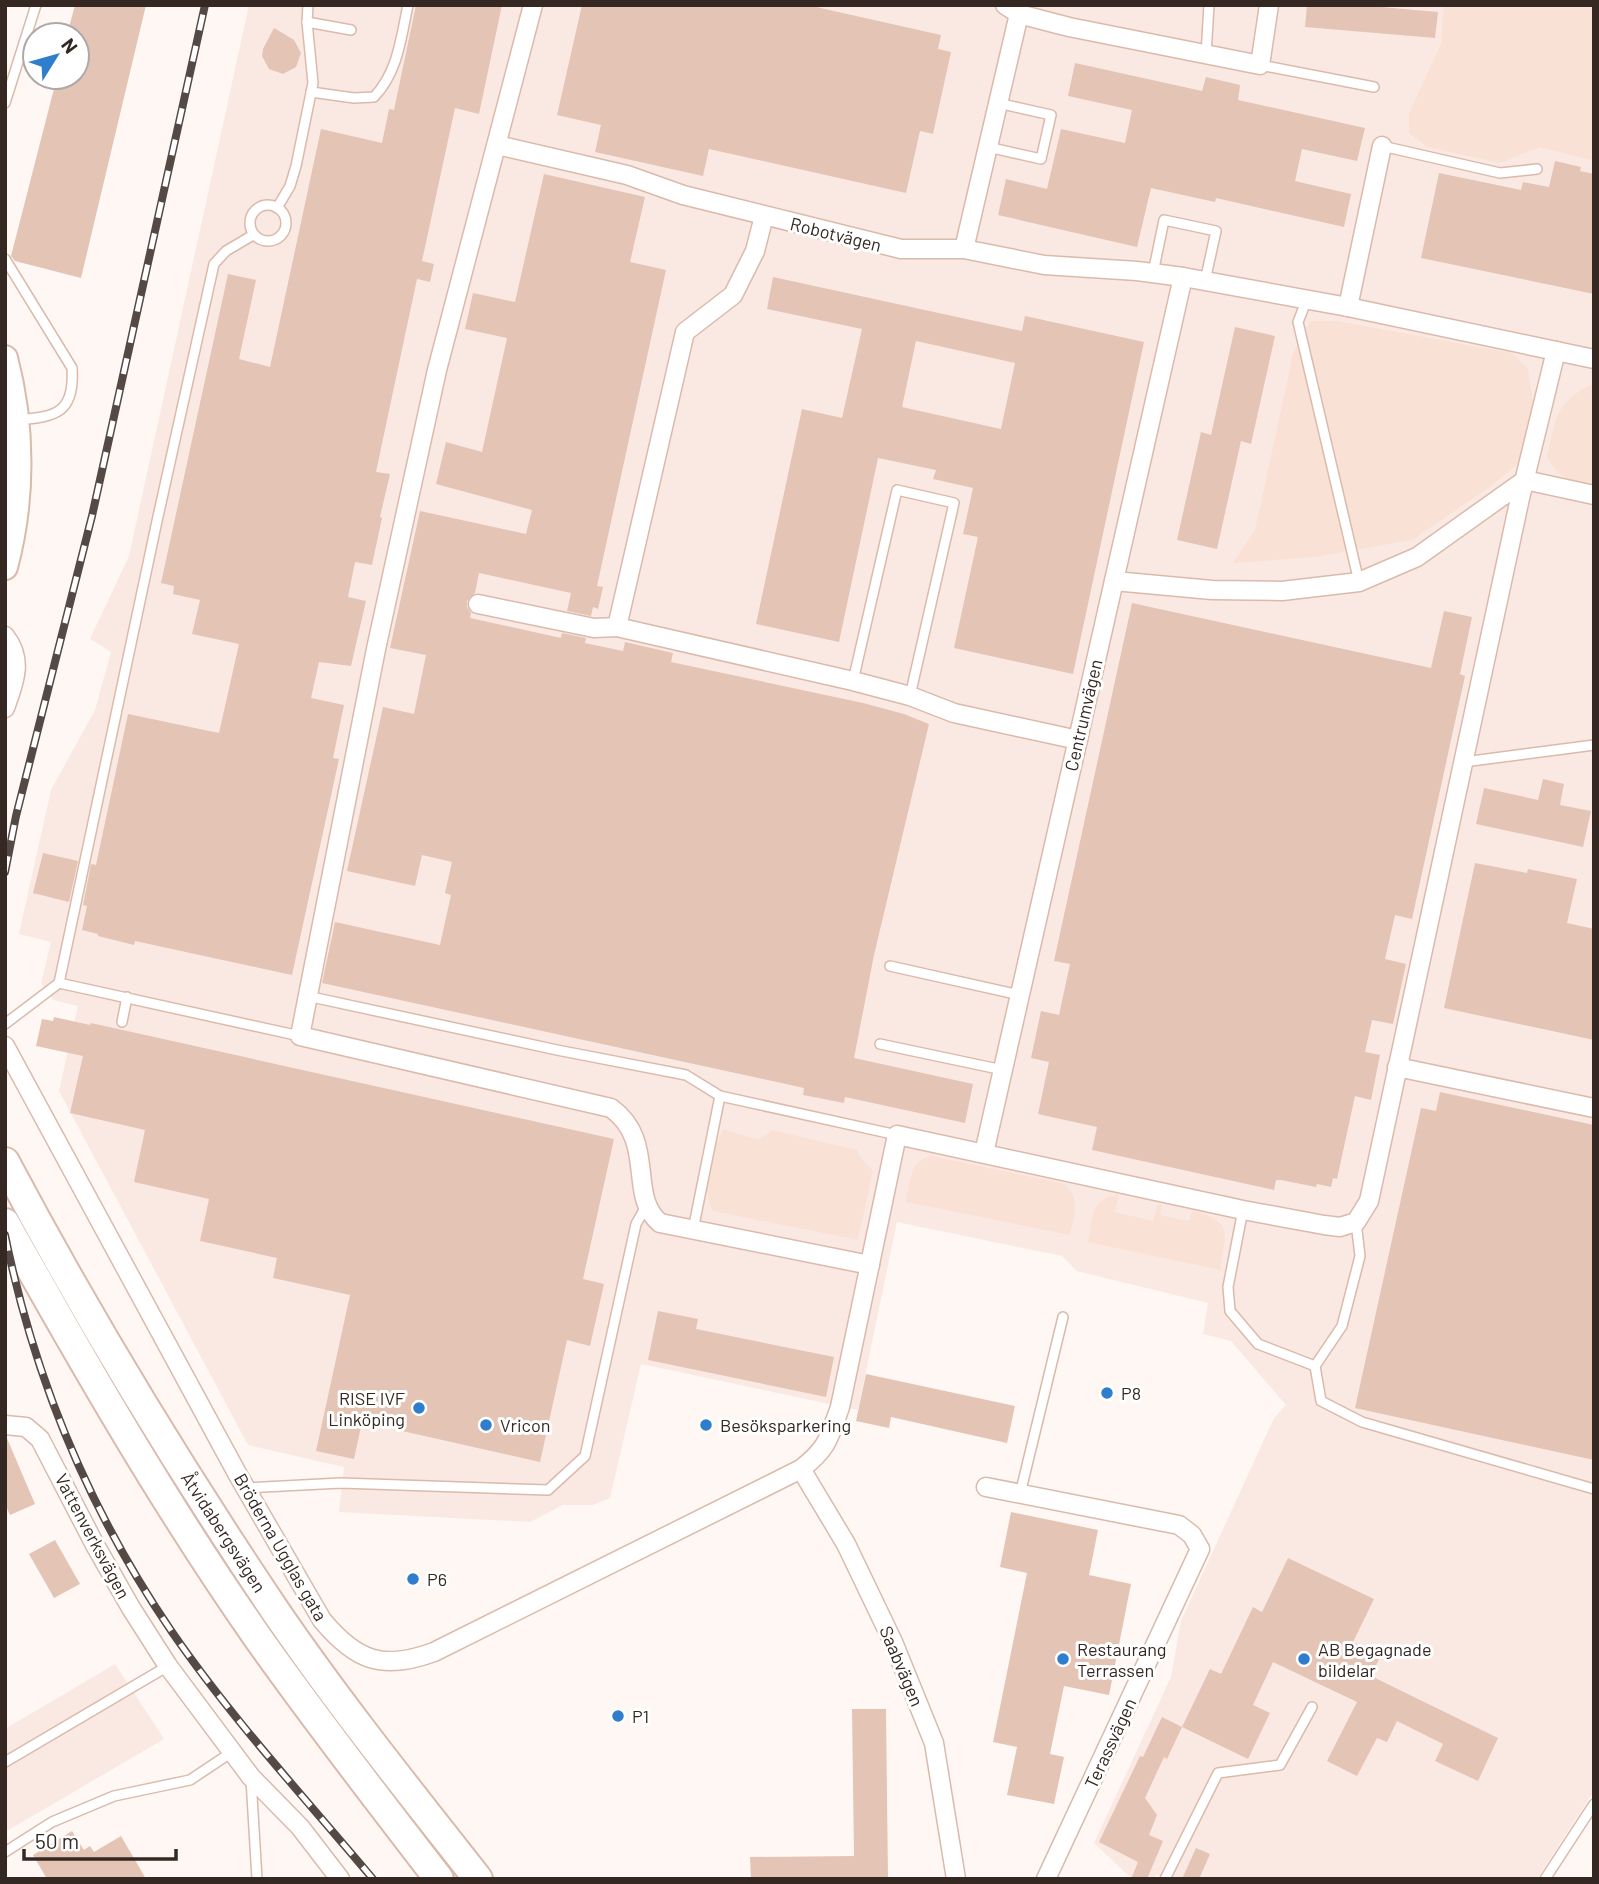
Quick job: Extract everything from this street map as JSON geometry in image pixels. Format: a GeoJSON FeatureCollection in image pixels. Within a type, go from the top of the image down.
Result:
{"type":"FeatureCollection","features":[{"type":"Feature","properties":{"kind":"main road"},"geometry":{"type":"LineString","coordinates":[[5,358],[17,420],[18,490],[5,567]]}},
{"type":"Feature","properties":{"kind":"main road","name":"Åtvidabergsvägen"},"geometry":{"type":"LineString","coordinates":[[5,1161],[97,1331],[254,1579],[334,1692],[478,1879]]}},
{"type":"Feature","properties":{"kind":"main road","name":"Åtvidabergsvägen"},"geometry":{"type":"LineString","coordinates":[[5,1223],[99,1389],[221,1583],[288,1679],[439,1879]]}},
{"type":"Feature","properties":{"kind":"street"},"geometry":{"type":"LineString","coordinates":[[533,5],[437,370],[376,649],[300,1036],[611,1108],[624,1118],[633,1132],[647,1205],[653,1218],[660,1223],[870,1265]]}},
{"type":"Feature","properties":{"kind":"street"},"geometry":{"type":"LineString","coordinates":[[964,249],[998,103],[1012,9],[1069,27],[1260,65],[1269,5]]}},
{"type":"Feature","properties":{"kind":"street","name":"Robotvägen"},"geometry":{"type":"LineString","coordinates":[[497,145],[627,175],[683,195],[901,249],[964,249],[1044,265],[1183,277],[1348,307],[1594,359]]}},
{"type":"Feature","properties":{"kind":"street"},"geometry":{"type":"LineString","coordinates":[[1348,307],[1382,146]]}},
{"type":"Feature","properties":{"kind":"street"},"geometry":{"type":"LineString","coordinates":[[617,627],[685,332],[733,295],[755,251],[764,216]]}},
{"type":"Feature","properties":{"kind":"street","name":"Centrumvägen"},"geometry":{"type":"LineString","coordinates":[[984,1153],[1183,277]]}},
{"type":"Feature","properties":{"kind":"street"},"geometry":{"type":"LineString","coordinates":[[897,1135],[1243,1210],[1340,1227],[1356,1222],[1369,1201],[1525,480],[1556,351]]}},
{"type":"Feature","properties":{"kind":"street"},"geometry":{"type":"LineString","coordinates":[[1114,581],[1212,590],[1282,591],[1359,582],[1417,557],[1525,480],[1594,495]]}},
{"type":"Feature","properties":{"kind":"street"},"geometry":{"type":"LineString","coordinates":[[478,604],[594,628],[617,627],[853,681],[910,696],[954,713],[1078,740]]}},
{"type":"Feature","properties":{"kind":"street"},"geometry":{"type":"LineString","coordinates":[[5,636],[16,656],[17,668],[5,708]]}},
{"type":"Feature","properties":{"kind":"street","name":"Bröderna Ugglas gata"},"geometry":{"type":"LineString","coordinates":[[5,1046],[75,1179],[310,1602],[335,1636],[360,1655],[395,1661],[414,1660],[451,1644],[801,1469],[821,1453],[827,1445],[840,1407],[897,1135]]}},
{"type":"Feature","properties":{"kind":"street"},"geometry":{"type":"LineString","coordinates":[[1397,1068],[1594,1108]]}},
{"type":"Feature","properties":{"kind":"street","name":"Vattenverksvägen"},"geometry":{"type":"LineString","coordinates":[[5,1425],[26,1427],[46,1447],[95,1545],[168,1666],[251,1777],[300,1827],[341,1879]]}},
{"type":"Feature","properties":{"kind":"street","name":"Saabvägen"},"geometry":{"type":"LineString","coordinates":[[801,1469],[852,1556],[893,1642],[934,1743],[956,1879]]}},
{"type":"Feature","properties":{"kind":"street","name":"Terassvägen"},"geometry":{"type":"LineString","coordinates":[[986,1487],[1180,1525],[1192,1535],[1200,1549],[1046,1879]]}},
{"type":"Feature","properties":{"kind":"lane"},"geometry":{"type":"LineString","coordinates":[[5,103],[36,5]]}},
{"type":"Feature","properties":{"kind":"lane"},"geometry":{"type":"LineString","coordinates":[[277,208],[290,186],[312,92],[308,5]]}},
{"type":"Feature","properties":{"kind":"lane"},"geometry":{"type":"LineString","coordinates":[[312,92],[354,98],[374,97],[386,85],[393,69],[408,5]]}},
{"type":"Feature","properties":{"kind":"lane"},"geometry":{"type":"LineString","coordinates":[[1206,55],[1209,5]]}},
{"type":"Feature","properties":{"kind":"lane"},"geometry":{"type":"LineString","coordinates":[[307,22],[351,30]]}},
{"type":"Feature","properties":{"kind":"lane"},"geometry":{"type":"LineString","coordinates":[[1260,65],[1374,88]]}},
{"type":"Feature","properties":{"kind":"lane"},"geometry":{"type":"LineString","coordinates":[[988,147],[1041,159],[1051,115],[998,103]]}},
{"type":"Feature","properties":{"kind":"lane"},"geometry":{"type":"LineString","coordinates":[[1382,146],[1500,173],[1537,169]]}},
{"type":"Feature","properties":{"kind":"lane"},"geometry":{"type":"LineString","coordinates":[[265,205],[277,208],[286,224],[281,235],[270,241],[258,239],[253,235],[249,223],[254,211],[265,205]]}},
{"type":"Feature","properties":{"kind":"lane"},"geometry":{"type":"LineString","coordinates":[[1153,273],[1164,220],[1216,231],[1205,281]]}},
{"type":"Feature","properties":{"kind":"lane"},"geometry":{"type":"LineString","coordinates":[[5,1024],[59,983],[214,264],[226,251],[253,235]]}},
{"type":"Feature","properties":{"kind":"lane"},"geometry":{"type":"LineString","coordinates":[[5,259],[72,368],[73,386],[67,402],[58,412],[46,417],[17,420]]}},
{"type":"Feature","properties":{"kind":"lane"},"geometry":{"type":"LineString","coordinates":[[1307,299],[1298,322],[1359,582]]}},
{"type":"Feature","properties":{"kind":"lane"},"geometry":{"type":"LineString","coordinates":[[853,681],[897,490],[954,503],[910,696]]}},
{"type":"Feature","properties":{"kind":"lane"},"geometry":{"type":"LineString","coordinates":[[1464,762],[1594,745]]}},
{"type":"Feature","properties":{"kind":"lane"},"geometry":{"type":"LineString","coordinates":[[890,966],[1020,995]]}},
{"type":"Feature","properties":{"kind":"lane"},"geometry":{"type":"LineString","coordinates":[[59,983],[300,1036]]}},
{"type":"Feature","properties":{"kind":"lane"},"geometry":{"type":"LineString","coordinates":[[307,996],[557,1051],[686,1075],[720,1096],[897,1135]]}},
{"type":"Feature","properties":{"kind":"lane"},"geometry":{"type":"LineString","coordinates":[[122,1022],[127,997]]}},
{"type":"Feature","properties":{"kind":"lane"},"geometry":{"type":"LineString","coordinates":[[880,1044],[1003,1070]]}},
{"type":"Feature","properties":{"kind":"lane"},"geometry":{"type":"LineString","coordinates":[[693,1230],[720,1096]]}},
{"type":"Feature","properties":{"kind":"lane"},"geometry":{"type":"LineString","coordinates":[[246,1488],[341,1483],[548,1490],[585,1456],[636,1224],[647,1205]]}},
{"type":"Feature","properties":{"kind":"lane"},"geometry":{"type":"LineString","coordinates":[[1243,1210],[1228,1287],[1230,1311],[1258,1344],[1315,1366]]}},
{"type":"Feature","properties":{"kind":"lane"},"geometry":{"type":"LineString","coordinates":[[1356,1222],[1360,1256],[1342,1326],[1315,1366],[1321,1401],[1362,1422],[1594,1489]]}},
{"type":"Feature","properties":{"kind":"lane"},"geometry":{"type":"LineString","coordinates":[[1020,1494],[1063,1317]]}},
{"type":"Feature","properties":{"kind":"lane"},"geometry":{"type":"LineString","coordinates":[[5,1762],[168,1666]]}},
{"type":"Feature","properties":{"kind":"lane"},"geometry":{"type":"LineString","coordinates":[[1165,1879],[1218,1773],[1280,1765],[1312,1707]]}},
{"type":"Feature","properties":{"kind":"lane"},"geometry":{"type":"LineString","coordinates":[[5,1852],[52,1822],[114,1796],[190,1780],[232,1752]]}},
{"type":"Feature","properties":{"kind":"lane"},"geometry":{"type":"LineString","coordinates":[[251,1777],[257,1879]]}},
{"type":"Feature","properties":{"kind":"lane"},"geometry":{"type":"LineString","coordinates":[[1545,1879],[1594,1804]]}},
{"type":"Feature","properties":{"kind":"shaded area"},"geometry":{"type":"Polygon","coordinates":[[[249,5],[1594,5],[1594,1791],[1537,1879],[1167,1879],[1157,1875],[1152,1879],[1132,1879],[1094,1843],[1171,1677],[1181,1621],[1274,1418],[1286,1405],[1231,1341],[1203,1334],[1208,1303],[1077,1271],[1062,1256],[897,1222],[858,1410],[641,1364],[610,1498],[593,1505],[563,1505],[530,1522],[339,1512],[344,1467],[248,1445],[59,1091],[78,1006],[53,1000],[41,983],[51,942],[19,934],[51,790],[95,710],[111,652],[90,639],[129,556],[249,5]]]}},
{"type":"Feature","properties":{"kind":"shaded area"},"geometry":{"type":"Polygon","coordinates":[[[1444,5],[1594,5],[1594,161],[1540,147],[1500,163],[1427,147],[1409,133],[1409,113],[1441,44],[1444,5]]]}},
{"type":"Feature","properties":{"kind":"shaded area"},"geometry":{"type":"Polygon","coordinates":[[[1310,321],[1337,321],[1512,353],[1528,369],[1533,403],[1523,448],[1516,465],[1490,487],[1412,540],[1315,557],[1233,563],[1255,530],[1293,354],[1310,321]]]}},
{"type":"Feature","properties":{"kind":"shaded area"},"geometry":{"type":"Polygon","coordinates":[[[1594,383],[1594,485],[1566,478],[1547,457],[1559,412],[1571,397],[1594,383]]]}},
{"type":"Feature","properties":{"kind":"shaded area"},"geometry":{"type":"Polygon","coordinates":[[[724,1129],[758,1140],[772,1130],[857,1150],[873,1171],[858,1240],[713,1211],[707,1191],[708,1169],[724,1129]]]}},
{"type":"Feature","properties":{"kind":"shaded area"},"geometry":{"type":"Polygon","coordinates":[[[932,1156],[1065,1184],[1075,1202],[1070,1235],[906,1202],[915,1167],[924,1158],[932,1156]]]}},
{"type":"Feature","properties":{"kind":"shaded area"},"geometry":{"type":"Polygon","coordinates":[[[1119,1195],[1115,1212],[1153,1221],[1157,1205],[1162,1205],[1160,1215],[1189,1221],[1192,1211],[1215,1219],[1221,1224],[1225,1238],[1220,1270],[1088,1242],[1094,1210],[1103,1200],[1119,1195]]]}},
{"type":"Feature","properties":{"kind":"shaded area"},"geometry":{"type":"Polygon","coordinates":[[[79,1322],[462,1879],[456,1879],[391,1794],[233,1576],[170,1481],[75,1325],[79,1322]]]}},
{"type":"Feature","properties":{"kind":"shaded area"},"geometry":{"type":"Polygon","coordinates":[[[115,1664],[164,1739],[5,1832],[5,1729],[115,1664]]]}},
{"type":"Feature","properties":{"kind":"building"},"geometry":{"type":"Polygon","coordinates":[[[75,5],[146,5],[81,278],[15,261],[11,256],[53,91],[91,91],[91,21],[71,21],[75,5]]]}},
{"type":"Feature","properties":{"kind":"building"},"geometry":{"type":"Polygon","coordinates":[[[416,5],[502,5],[479,114],[455,108],[422,261],[434,264],[430,282],[417,279],[376,472],[390,474],[372,565],[355,562],[348,597],[366,601],[351,666],[319,662],[311,698],[344,705],[333,758],[339,759],[292,975],[135,941],[134,945],[98,936],[82,930],[87,906],[83,905],[91,864],[96,865],[128,714],[219,733],[239,644],[192,634],[200,600],[173,594],[174,586],[161,583],[228,274],[256,280],[239,359],[270,367],[321,129],[382,143],[389,109],[394,110],[416,5]]]}},
{"type":"Feature","properties":{"kind":"building"},"geometry":{"type":"Polygon","coordinates":[[[582,5],[807,5],[941,35],[938,49],[951,52],[933,134],[920,131],[906,193],[709,149],[703,176],[595,152],[601,125],[557,115],[582,5]]]}},
{"type":"Feature","properties":{"kind":"building"},"geometry":{"type":"Polygon","coordinates":[[[1307,5],[1359,5],[1438,12],[1435,38],[1305,27],[1307,5]]]}},
{"type":"Feature","properties":{"kind":"building"},"geometry":{"type":"Polygon","coordinates":[[[274,28],[294,40],[301,53],[296,67],[283,74],[269,69],[262,56],[274,28]]]}},
{"type":"Feature","properties":{"kind":"building"},"geometry":{"type":"Polygon","coordinates":[[[1075,63],[1202,91],[1206,77],[1240,85],[1238,100],[1365,128],[1357,161],[1302,149],[1295,181],[1351,194],[1344,227],[1216,198],[1215,202],[1151,188],[1137,247],[998,215],[1006,179],[1047,189],[1061,129],[1125,143],[1132,110],[1068,96],[1075,63]]]}},
{"type":"Feature","properties":{"kind":"building"},"geometry":{"type":"Polygon","coordinates":[[[1555,161],[1581,167],[1580,171],[1594,174],[1594,294],[1421,258],[1439,173],[1521,190],[1523,182],[1549,187],[1555,161]]]}},
{"type":"Feature","properties":{"kind":"building"},"geometry":{"type":"Polygon","coordinates":[[[544,174],[645,197],[630,262],[666,270],[597,586],[603,587],[598,609],[593,607],[591,616],[567,611],[571,593],[479,573],[475,593],[467,601],[470,618],[561,638],[562,633],[586,638],[585,643],[623,651],[625,642],[673,653],[671,662],[863,703],[929,724],[874,955],[854,1058],[973,1084],[965,1123],[845,1097],[844,1103],[803,1095],[804,1088],[322,983],[335,922],[440,945],[451,895],[445,893],[452,862],[422,855],[415,886],[347,871],[383,707],[414,714],[426,655],[390,648],[420,511],[526,534],[532,510],[436,484],[446,442],[482,452],[507,338],[465,329],[473,293],[515,302],[544,174]]]}},
{"type":"Feature","properties":{"kind":"building"},"geometry":{"type":"Polygon","coordinates":[[[773,277],[1022,331],[1025,316],[1144,342],[1073,674],[954,648],[978,537],[963,534],[973,488],[933,479],[936,470],[878,458],[839,642],[756,624],[802,409],[842,418],[862,329],[767,309],[773,277]],[[916,341],[902,407],[1001,429],[1015,363],[916,341]]]}},
{"type":"Feature","properties":{"kind":"building"},"geometry":{"type":"Polygon","coordinates":[[[1235,327],[1275,336],[1251,444],[1241,441],[1217,549],[1177,540],[1201,432],[1211,435],[1235,327]]]}},
{"type":"Feature","properties":{"kind":"building"},"geometry":{"type":"Polygon","coordinates":[[[1132,603],[1431,668],[1444,611],[1472,617],[1460,674],[1465,676],[1412,919],[1395,915],[1385,959],[1406,964],[1393,1024],[1372,1020],[1365,1052],[1380,1055],[1371,1100],[1355,1096],[1337,1179],[1333,1178],[1331,1187],[1276,1180],[1274,1190],[1092,1150],[1097,1127],[1038,1114],[1049,1062],[1031,1058],[1041,1011],[1059,1015],[1070,964],[1054,961],[1132,603]]]}},
{"type":"Feature","properties":{"kind":"building"},"geometry":{"type":"Polygon","coordinates":[[[1543,779],[1564,784],[1560,805],[1591,811],[1583,847],[1476,824],[1484,788],[1538,800],[1543,779]]]}},
{"type":"Feature","properties":{"kind":"building"},"geometry":{"type":"Polygon","coordinates":[[[43,853],[78,861],[69,902],[33,893],[43,853]]]}},
{"type":"Feature","properties":{"kind":"building"},"geometry":{"type":"Polygon","coordinates":[[[1475,863],[1527,873],[1528,869],[1577,879],[1567,923],[1594,929],[1594,1040],[1444,1008],[1475,863]]]}},
{"type":"Feature","properties":{"kind":"building"},"geometry":{"type":"Polygon","coordinates":[[[54,1017],[614,1139],[583,1279],[604,1284],[590,1346],[567,1340],[540,1462],[362,1422],[354,1459],[316,1451],[350,1295],[273,1278],[277,1258],[200,1241],[209,1199],[134,1182],[145,1130],[70,1113],[83,1056],[36,1046],[42,1019],[53,1021],[54,1017]]]}},
{"type":"Feature","properties":{"kind":"building"},"geometry":{"type":"Polygon","coordinates":[[[1440,1092],[1594,1125],[1594,1460],[1355,1408],[1421,1108],[1436,1111],[1440,1092]]]}},
{"type":"Feature","properties":{"kind":"building"},"geometry":{"type":"Polygon","coordinates":[[[658,1311],[698,1319],[696,1329],[834,1357],[826,1397],[648,1360],[658,1311]]]}},
{"type":"Feature","properties":{"kind":"building"},"geometry":{"type":"Polygon","coordinates":[[[866,1374],[1015,1406],[1007,1443],[891,1417],[889,1428],[856,1421],[866,1374]]]}},
{"type":"Feature","properties":{"kind":"building"},"geometry":{"type":"Polygon","coordinates":[[[6,1436],[35,1504],[10,1515],[5,1504],[6,1436]]]}},
{"type":"Feature","properties":{"kind":"building","name":"Restaurang Terrassen"},"geometry":{"type":"Polygon","coordinates":[[[1011,1512],[1098,1530],[1089,1575],[1131,1584],[1109,1695],[1064,1686],[1050,1754],[1064,1757],[1054,1804],[1007,1795],[1017,1747],[993,1742],[1027,1573],[1000,1567],[1011,1512]]]}},
{"type":"Feature","properties":{"kind":"building"},"geometry":{"type":"Polygon","coordinates":[[[55,1540],[80,1584],[54,1598],[29,1554],[55,1540]]]}},
{"type":"Feature","properties":{"kind":"building","name":"AB Begagnade bildelar"},"geometry":{"type":"Polygon","coordinates":[[[1288,1558],[1374,1599],[1353,1642],[1381,1655],[1371,1676],[1498,1738],[1478,1781],[1435,1761],[1443,1744],[1397,1721],[1387,1742],[1377,1738],[1357,1776],[1327,1761],[1357,1702],[1273,1662],[1253,1705],[1270,1713],[1248,1759],[1182,1727],[1210,1669],[1221,1674],[1253,1607],[1262,1612],[1288,1558]]]}},
{"type":"Feature","properties":{"kind":"building"},"geometry":{"type":"Polygon","coordinates":[[[852,1709],[886,1709],[888,1879],[751,1879],[750,1857],[854,1856],[852,1709]]]}},
{"type":"Feature","properties":{"kind":"building"},"geometry":{"type":"Polygon","coordinates":[[[1162,1717],[1182,1727],[1145,1798],[1157,1815],[1149,1835],[1163,1841],[1147,1879],[1131,1879],[1138,1862],[1099,1842],[1162,1717]]]}},
{"type":"Feature","properties":{"kind":"building"},"geometry":{"type":"Polygon","coordinates":[[[72,1831],[84,1850],[90,1846],[94,1852],[121,1836],[146,1879],[47,1879],[33,1855],[72,1831]]]}},
{"type":"Feature","properties":{"kind":"building"},"geometry":{"type":"Polygon","coordinates":[[[1196,1848],[1210,1854],[1199,1879],[1182,1879],[1196,1848]]]}},
{"type":"Feature","properties":{"kind":"railway"},"geometry":{"type":"LineString","coordinates":[[5,872],[16,816],[92,516],[205,5]]}},
{"type":"Feature","properties":{"kind":"railway"},"geometry":{"type":"LineString","coordinates":[[5,1235],[17,1288],[49,1392],[69,1442],[115,1539],[142,1586],[195,1664],[244,1727],[373,1879]]}},
{"type":"Feature","properties":{"kind":"place","name":"P8"},"geometry":{"type":"Point","coordinates":[1107,1393]}},
{"type":"Feature","properties":{"kind":"place","name":"RISE IVF Linköping"},"geometry":{"type":"Point","coordinates":[419,1408]}},
{"type":"Feature","properties":{"kind":"place","name":"Vricon"},"geometry":{"type":"Point","coordinates":[486,1425]}},
{"type":"Feature","properties":{"kind":"place","name":"Besöksparkering"},"geometry":{"type":"Point","coordinates":[706,1425]}},
{"type":"Feature","properties":{"kind":"place","name":"P6"},"geometry":{"type":"Point","coordinates":[413,1579]}},
{"type":"Feature","properties":{"kind":"place","name":"Restaurang Terrassen"},"geometry":{"type":"Point","coordinates":[1063,1659]}},
{"type":"Feature","properties":{"kind":"place","name":"AB Begagnade bildelar"},"geometry":{"type":"Point","coordinates":[1304,1659]}},
{"type":"Feature","properties":{"kind":"place","name":"P1"},"geometry":{"type":"Point","coordinates":[618,1716]}}]}
